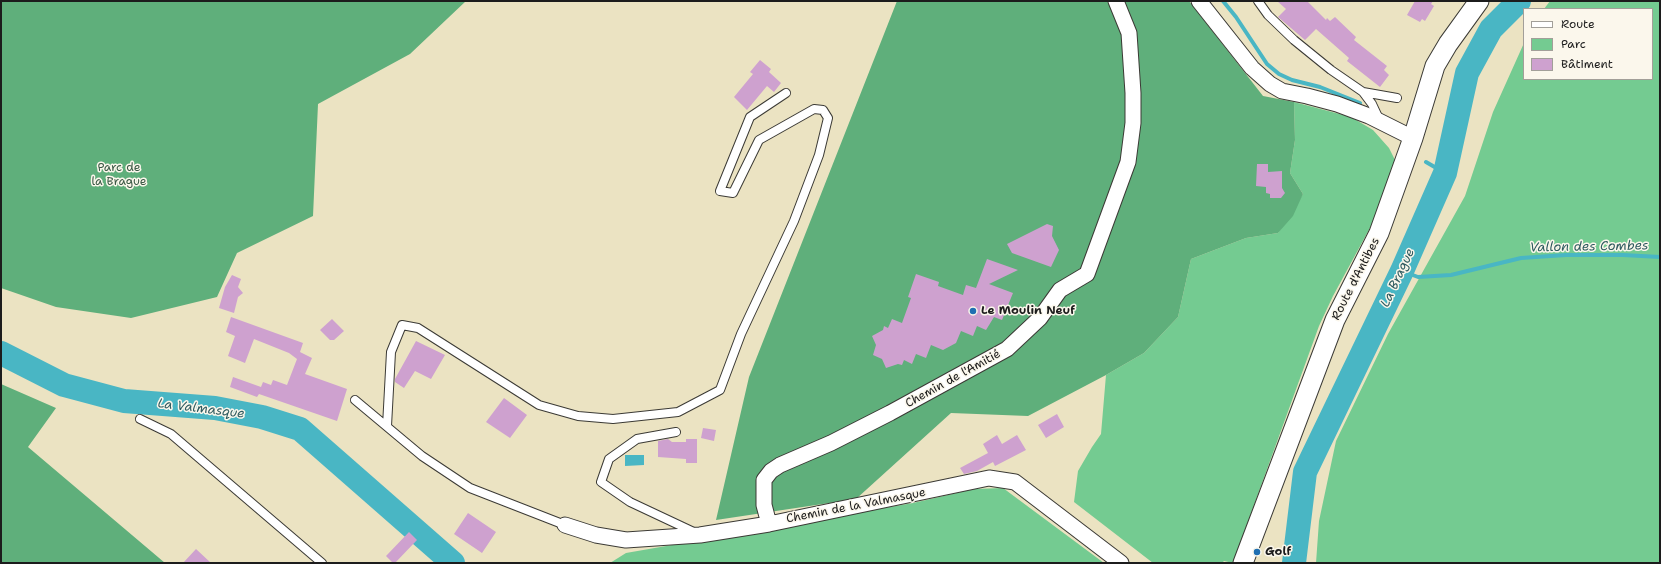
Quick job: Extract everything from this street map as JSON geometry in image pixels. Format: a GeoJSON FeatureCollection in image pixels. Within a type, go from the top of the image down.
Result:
{"type":"FeatureCollection","features":[{"type":"Feature","properties":{"kind":"street","name":"Chemin de l'Amitié"},"geometry":{"type":"LineString","coordinates":[[769,524],[764,505],[764,480],[771,471],[780,465],[831,443],[890,413],[1007,349],[1040,318],[1060,290],[1087,274],[1128,162],[1133,123],[1133,93],[1129,33],[1116,1]]}},
{"type":"Feature","properties":{"kind":"street"},"geometry":{"type":"LineString","coordinates":[[1200,1],[1252,68],[1270,84],[1282,91],[1337,104],[1413,138]]}},
{"type":"Feature","properties":{"kind":"street","name":"Route d'Antibes"},"geometry":{"type":"LineString","coordinates":[[1243,563],[1335,320],[1379,234],[1413,138],[1435,66],[1448,44],[1479,1]]}},
{"type":"Feature","properties":{"kind":"street","name":"Chemin de la Valmasque"},"geometry":{"type":"LineString","coordinates":[[565,525],[596,535],[626,540],[700,535],[769,524],[989,478],[1015,482],[1121,563]]}},
{"type":"Feature","properties":{"kind":"lane"},"geometry":{"type":"LineString","coordinates":[[1258,1],[1268,15],[1294,40],[1332,70],[1364,92],[1372,104],[1380,122]]}},
{"type":"Feature","properties":{"kind":"lane"},"geometry":{"type":"LineString","coordinates":[[1364,92],[1397,98]]}},
{"type":"Feature","properties":{"kind":"lane"},"geometry":{"type":"LineString","coordinates":[[387,426],[391,352],[402,325],[418,328],[539,405],[578,416],[613,419],[678,412],[720,390],[741,334],[794,221],[819,155],[828,118],[823,110],[814,109],[759,140],[733,193],[720,190],[750,117],[786,93]]}},
{"type":"Feature","properties":{"kind":"lane"},"geometry":{"type":"LineString","coordinates":[[355,400],[422,456],[470,488],[565,525]]}},
{"type":"Feature","properties":{"kind":"lane"},"geometry":{"type":"LineString","coordinates":[[140,419],[171,434],[322,563]]}},
{"type":"Feature","properties":{"kind":"lane"},"geometry":{"type":"LineString","coordinates":[[676,432],[637,439],[609,459],[600,482],[630,502],[700,535]]}},
{"type":"Feature","properties":{"kind":"green space","name":"Parc de la Brague"},"geometry":{"type":"Polygon","coordinates":[[[1,1],[466,1],[410,54],[318,104],[313,216],[237,253],[217,297],[131,318],[56,307],[1,288],[1,1]]]}},
{"type":"Feature","properties":{"kind":"green space"},"geometry":{"type":"Polygon","coordinates":[[[897,1],[1189,1],[1263,96],[1294,102],[1295,140],[1290,173],[1303,194],[1293,216],[1278,233],[1246,238],[1191,259],[1178,317],[1144,353],[1106,375],[1028,416],[951,413],[856,499],[716,520],[749,377],[897,1]]]}},
{"type":"Feature","properties":{"kind":"green space"},"geometry":{"type":"Polygon","coordinates":[[[1550,1],[1660,1],[1660,563],[1316,563],[1319,521],[1336,441],[1388,334],[1465,196],[1493,112],[1523,45],[1523,80],[1653,80],[1653,8],[1545,8],[1550,1]]]}},
{"type":"Feature","properties":{"kind":"green space"},"geometry":{"type":"Polygon","coordinates":[[[1294,102],[1351,117],[1373,130],[1389,148],[1398,166],[1377,215],[1333,296],[1319,326],[1233,563],[1224,561],[1222,563],[1153,563],[1074,502],[1078,471],[1101,434],[1106,375],[1144,353],[1178,317],[1191,259],[1246,238],[1278,233],[1303,194],[1290,173],[1295,140],[1294,102]]]}},
{"type":"Feature","properties":{"kind":"green space"},"geometry":{"type":"Polygon","coordinates":[[[1,384],[56,408],[28,447],[165,563],[1,563],[1,384]]]}},
{"type":"Feature","properties":{"kind":"green space"},"geometry":{"type":"Polygon","coordinates":[[[1003,488],[1104,563],[610,563],[626,553],[913,503],[974,489],[1003,488]]]}},
{"type":"Feature","properties":{"kind":"water"},"geometry":{"type":"Polygon","coordinates":[[[625,455],[644,455],[644,465],[625,466],[625,455]]]}},
{"type":"Feature","properties":{"kind":"building"},"geometry":{"type":"Polygon","coordinates":[[[1277,1],[1307,1],[1326,20],[1327,18],[1330,21],[1335,17],[1356,37],[1354,40],[1387,66],[1384,70],[1389,75],[1380,87],[1347,61],[1349,58],[1316,29],[1305,40],[1278,17],[1286,9],[1277,1]]]}},
{"type":"Feature","properties":{"kind":"building"},"geometry":{"type":"Polygon","coordinates":[[[1415,1],[1433,1],[1431,4],[1434,6],[1425,21],[1422,19],[1420,22],[1407,15],[1415,1]]]}},
{"type":"Feature","properties":{"kind":"building"},"geometry":{"type":"Polygon","coordinates":[[[760,60],[771,69],[769,72],[781,83],[774,92],[767,86],[747,110],[734,97],[753,74],[750,72],[760,60]]]}},
{"type":"Feature","properties":{"kind":"building"},"geometry":{"type":"Polygon","coordinates":[[[1257,164],[1268,164],[1268,172],[1282,171],[1282,188],[1285,193],[1281,198],[1270,198],[1270,194],[1266,193],[1266,187],[1256,186],[1257,164]]]}},
{"type":"Feature","properties":{"kind":"building"},"geometry":{"type":"Polygon","coordinates":[[[1047,224],[1053,226],[1052,236],[1059,250],[1051,267],[1012,253],[1007,244],[1047,224]]]}},
{"type":"Feature","properties":{"kind":"building","name":"Le Moulin Neuf"},"geometry":{"type":"Polygon","coordinates":[[[987,259],[1018,270],[989,284],[1013,293],[1002,320],[994,317],[986,330],[977,326],[973,336],[961,331],[956,343],[943,350],[931,345],[926,358],[916,354],[912,364],[904,360],[902,365],[898,364],[886,368],[882,359],[873,355],[876,345],[872,336],[883,330],[884,326],[888,328],[892,319],[902,323],[911,298],[908,297],[916,274],[939,282],[938,286],[963,295],[966,285],[976,288],[987,259]]]}},
{"type":"Feature","properties":{"kind":"building"},"geometry":{"type":"Polygon","coordinates":[[[232,275],[241,279],[238,287],[243,293],[238,297],[234,313],[219,308],[225,287],[232,275]]]}},
{"type":"Feature","properties":{"kind":"building"},"geometry":{"type":"Polygon","coordinates":[[[231,317],[303,343],[300,352],[312,358],[305,374],[347,389],[337,421],[259,394],[257,397],[230,387],[233,377],[261,387],[263,382],[271,385],[273,380],[287,385],[297,359],[289,353],[254,339],[245,363],[228,356],[235,336],[226,332],[231,317]]]}},
{"type":"Feature","properties":{"kind":"building"},"geometry":{"type":"Polygon","coordinates":[[[332,319],[344,331],[334,340],[330,340],[320,330],[332,319]]]}},
{"type":"Feature","properties":{"kind":"building"},"geometry":{"type":"Polygon","coordinates":[[[416,341],[445,355],[431,379],[415,371],[404,388],[395,382],[395,379],[416,341]]]}},
{"type":"Feature","properties":{"kind":"building"},"geometry":{"type":"Polygon","coordinates":[[[504,398],[527,415],[510,438],[486,422],[504,398]]]}},
{"type":"Feature","properties":{"kind":"building"},"geometry":{"type":"Polygon","coordinates":[[[1057,414],[1064,427],[1046,438],[1038,425],[1057,414]]]}},
{"type":"Feature","properties":{"kind":"building"},"geometry":{"type":"Polygon","coordinates":[[[703,428],[716,430],[714,441],[701,438],[703,428]]]}},
{"type":"Feature","properties":{"kind":"building"},"geometry":{"type":"Polygon","coordinates":[[[997,435],[1002,444],[1017,435],[1026,450],[995,466],[993,462],[977,471],[964,474],[960,468],[988,453],[983,444],[997,435]]]}},
{"type":"Feature","properties":{"kind":"building"},"geometry":{"type":"Polygon","coordinates":[[[668,439],[672,442],[686,442],[686,439],[697,439],[697,463],[686,463],[686,459],[658,457],[658,441],[668,439]]]}},
{"type":"Feature","properties":{"kind":"building"},"geometry":{"type":"Polygon","coordinates":[[[468,513],[496,532],[482,553],[454,534],[468,513]]]}},
{"type":"Feature","properties":{"kind":"building"},"geometry":{"type":"Polygon","coordinates":[[[409,532],[417,540],[395,563],[393,563],[386,556],[409,532]]]}},
{"type":"Feature","properties":{"kind":"building"},"geometry":{"type":"Polygon","coordinates":[[[196,549],[211,563],[183,563],[196,549]]]}},
{"type":"Feature","properties":{"kind":"waterway"},"geometry":{"type":"LineString","coordinates":[[1223,1],[1236,17],[1267,64],[1279,74],[1292,80],[1320,87],[1360,103]]}},
{"type":"Feature","properties":{"kind":"waterway","name":"La Brague"},"geometry":{"type":"LineString","coordinates":[[1294,563],[1305,472],[1402,271],[1445,173],[1467,73],[1491,29],[1519,1]]}},
{"type":"Feature","properties":{"kind":"waterway"},"geometry":{"type":"LineString","coordinates":[[1426,162],[1445,173]]}},
{"type":"Feature","properties":{"kind":"waterway","name":"Vallon des Combes"},"geometry":{"type":"LineString","coordinates":[[1402,271],[1418,277],[1451,275],[1521,258],[1566,255],[1623,255],[1660,257]]}},
{"type":"Feature","properties":{"kind":"waterway","name":"La Valmasque"},"geometry":{"type":"LineString","coordinates":[[1,353],[64,385],[124,401],[215,408],[262,417],[300,429],[453,563]]}},
{"type":"Feature","properties":{"kind":"place","name":"Le Moulin Neuf"},"geometry":{"type":"Point","coordinates":[973,311]}},
{"type":"Feature","properties":{"kind":"place","name":"Golf"},"geometry":{"type":"Point","coordinates":[1257,552]}}]}
